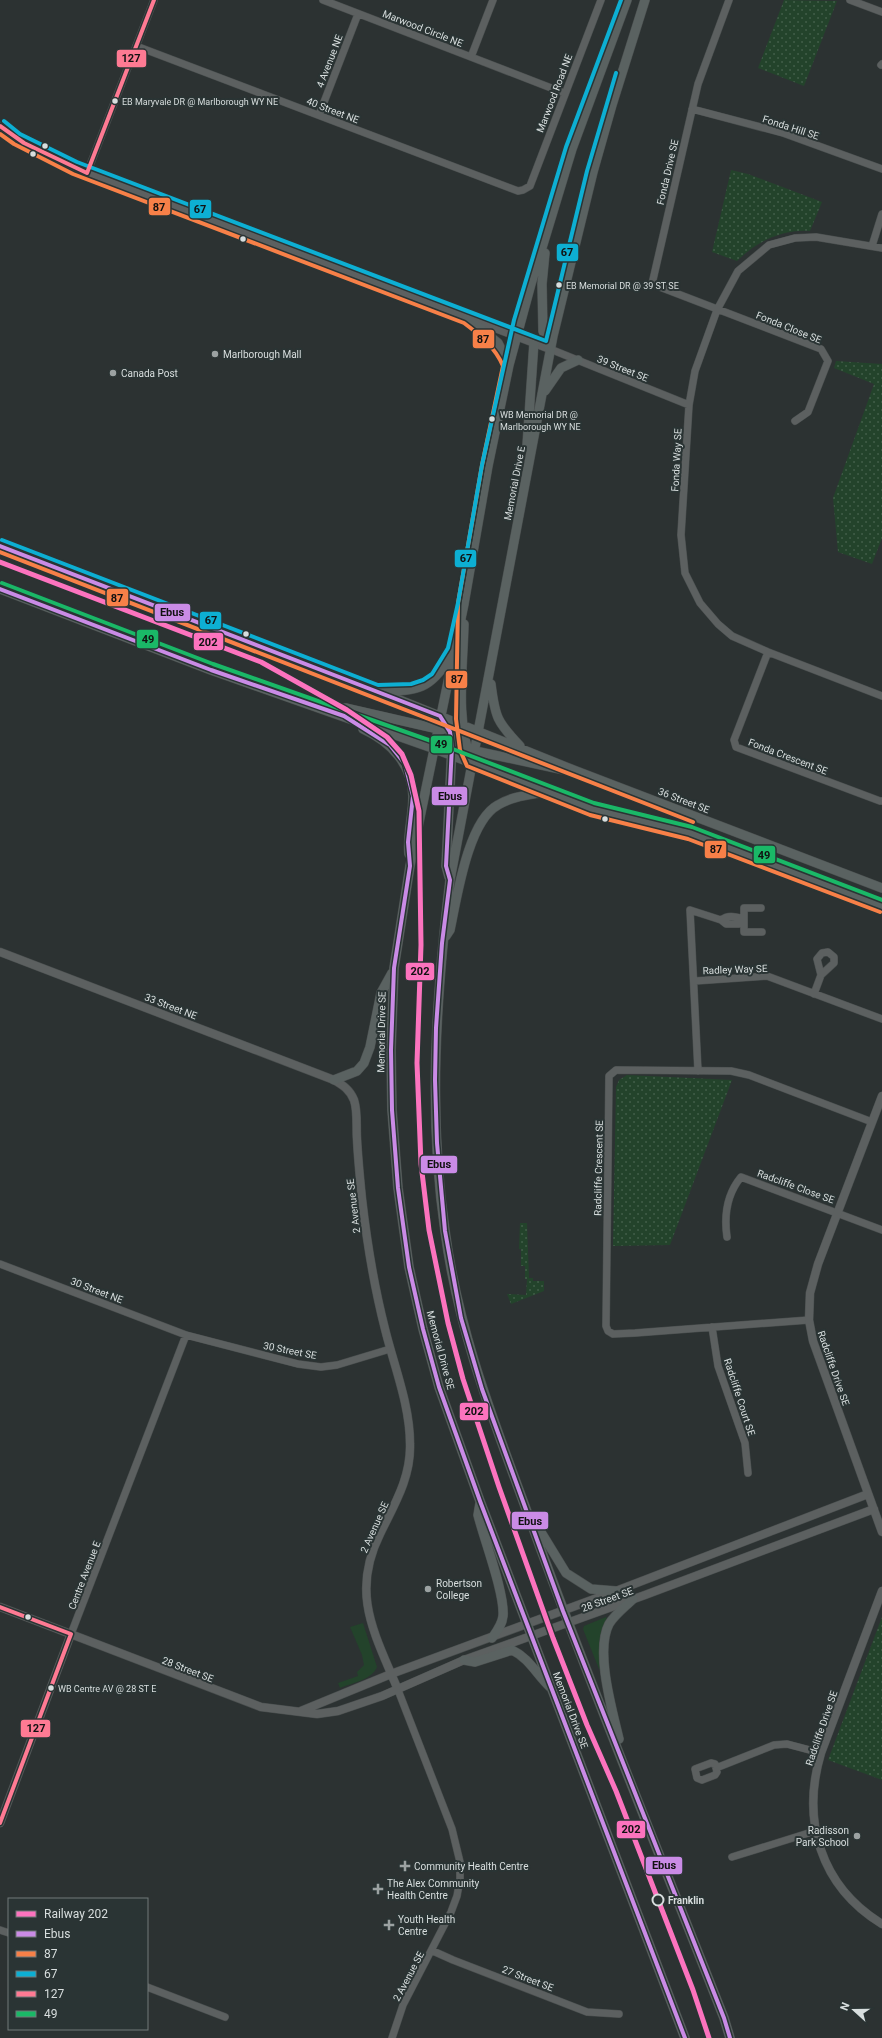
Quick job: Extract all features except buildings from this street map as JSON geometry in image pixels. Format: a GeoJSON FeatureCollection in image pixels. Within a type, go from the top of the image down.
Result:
{"type":"FeatureCollection","features":[{"type":"Feature","properties":{"kind":"main road"},"geometry":{"type":"LineString","coordinates":[[434,749],[464,604],[484,488],[509,365],[546,234],[592,92],[627,0]]}},
{"type":"Feature","properties":{"kind":"main road","name":"Memorial Drive E"},"geometry":{"type":"LineString","coordinates":[[472,763],[470,750],[479,732],[490,677],[550,349],[593,172],[612,105],[645,0]]}},
{"type":"Feature","properties":{"kind":"main road"},"geometry":{"type":"LineString","coordinates":[[546,234],[542,284],[543,331],[550,349]]}},
{"type":"Feature","properties":{"kind":"main road"},"geometry":{"type":"LineString","coordinates":[[467,318],[498,343],[509,365]]}},
{"type":"Feature","properties":{"kind":"main road"},"geometry":{"type":"LineString","coordinates":[[525,485],[534,342]]}},
{"type":"Feature","properties":{"kind":"main road"},"geometry":{"type":"LineString","coordinates":[[542,395],[561,368],[578,360]]}},
{"type":"Feature","properties":{"kind":"main road"},"geometry":{"type":"LineString","coordinates":[[0,546],[440,716],[462,730]]}},
{"type":"Feature","properties":{"kind":"main road"},"geometry":{"type":"LineString","coordinates":[[0,589],[212,670],[434,749],[452,751],[470,750],[559,770],[576,771]]}},
{"type":"Feature","properties":{"kind":"main road"},"geometry":{"type":"LineString","coordinates":[[464,604],[462,730],[470,750]]}},
{"type":"Feature","properties":{"kind":"main road"},"geometry":{"type":"LineString","coordinates":[[377,691],[412,690],[426,685],[436,678],[454,650]]}},
{"type":"Feature","properties":{"kind":"main road"},"geometry":{"type":"LineString","coordinates":[[490,677],[494,707],[500,724],[523,749]]}},
{"type":"Feature","properties":{"kind":"main road"},"geometry":{"type":"LineString","coordinates":[[324,709],[346,708],[438,730],[450,732],[462,730]]}},
{"type":"Feature","properties":{"kind":"main road"},"geometry":{"type":"LineString","coordinates":[[344,716],[390,745],[405,764],[413,796],[408,842],[410,866]]}},
{"type":"Feature","properties":{"kind":"main road"},"geometry":{"type":"LineString","coordinates":[[440,716],[450,732],[452,751],[446,866],[450,880]]}},
{"type":"Feature","properties":{"kind":"main road","name":"36 Street SE"},"geometry":{"type":"LineString","coordinates":[[462,730],[479,732],[576,771],[882,888]]}},
{"type":"Feature","properties":{"kind":"main road","name":"Memorial Drive SE"},"geometry":{"type":"LineString","coordinates":[[434,749],[410,866],[394,968],[391,1050],[392,1110],[398,1188],[409,1267],[423,1329],[439,1387],[551,1689],[685,2038]]}},
{"type":"Feature","properties":{"kind":"main road"},"geometry":{"type":"LineString","coordinates":[[452,751],[472,763],[546,792],[618,816],[690,833],[882,906]]}},
{"type":"Feature","properties":{"kind":"main road"},"geometry":{"type":"LineString","coordinates":[[472,763],[450,880],[442,943],[435,1080],[437,1143],[445,1231],[461,1318],[482,1389],[563,1611],[724,2018],[730,2038]]}},
{"type":"Feature","properties":{"kind":"main road"},"geometry":{"type":"LineString","coordinates":[[442,943],[450,930],[466,859],[475,833],[486,814],[497,805],[520,796],[546,792]]}},
{"type":"Feature","properties":{"kind":"main road"},"geometry":{"type":"LineString","coordinates":[[334,1080],[357,1071],[364,1063],[370,1047],[381,993],[394,968]]}},
{"type":"Feature","properties":{"kind":"main road"},"geometry":{"type":"LineString","coordinates":[[480,1501],[478,1515],[502,1602],[503,1617],[500,1627],[492,1638]]}},
{"type":"Feature","properties":{"kind":"main road"},"geometry":{"type":"LineString","coordinates":[[523,1502],[566,1573],[591,1589],[616,1591]]}},
{"type":"Feature","properties":{"kind":"main road"},"geometry":{"type":"LineString","coordinates":[[620,1754],[621,1745],[612,1709],[603,1646],[606,1630],[613,1618],[633,1599]]}},
{"type":"Feature","properties":{"kind":"main road"},"geometry":{"type":"LineString","coordinates":[[464,1660],[475,1662],[512,1650],[527,1660],[539,1677],[551,1689]]}},
{"type":"Feature","properties":{"kind":"main road"},"geometry":{"type":"LineString","coordinates":[[679,2038],[680,2022]]}},
{"type":"Feature","properties":{"kind":"street"},"geometry":{"type":"LineString","coordinates":[[87,172],[154,0]]}},
{"type":"Feature","properties":{"kind":"street","name":"Marwood Circle NE"},"geometry":{"type":"LineString","coordinates":[[323,0],[564,93]]}},
{"type":"Feature","properties":{"kind":"street","name":"Marwood Circle NE"},"geometry":{"type":"LineString","coordinates":[[471,57],[493,0]]}},
{"type":"Feature","properties":{"kind":"street","name":"Marwood Road NE"},"geometry":{"type":"LineString","coordinates":[[523,190],[530,186],[564,93],[601,0]]}},
{"type":"Feature","properties":{"kind":"street","name":"Fonda Drive SE"},"geometry":{"type":"LineString","coordinates":[[717,310],[652,284],[698,84],[729,0]]}},
{"type":"Feature","properties":{"kind":"street"},"geometry":{"type":"LineString","coordinates":[[850,0],[882,12]]}},
{"type":"Feature","properties":{"kind":"street","name":"4 Avenue NE"},"geometry":{"type":"LineString","coordinates":[[319,115],[358,14]]}},
{"type":"Feature","properties":{"kind":"street","name":"40 Street NE"},"geometry":{"type":"LineString","coordinates":[[136,46],[518,191],[523,190]]}},
{"type":"Feature","properties":{"kind":"street","name":"Fonda Hill SE"},"geometry":{"type":"LineString","coordinates":[[692,109],[783,133],[882,169]]}},
{"type":"Feature","properties":{"kind":"street"},"geometry":{"type":"LineString","coordinates":[[0,126],[24,143],[87,172],[550,349]]}},
{"type":"Feature","properties":{"kind":"street"},"geometry":{"type":"LineString","coordinates":[[872,246],[882,214]]}},
{"type":"Feature","properties":{"kind":"street","name":"Fonda Way SE"},"geometry":{"type":"LineString","coordinates":[[882,248],[816,237],[795,238],[769,245],[738,271],[717,310],[695,371],[689,405],[681,535],[685,573],[700,603],[718,624],[732,636],[768,652],[882,696]]}},
{"type":"Feature","properties":{"kind":"street","name":"Fonda Close SE"},"geometry":{"type":"LineString","coordinates":[[717,310],[821,349],[828,361],[808,412],[795,421]]}},
{"type":"Feature","properties":{"kind":"street","name":"39 Street SE"},"geometry":{"type":"LineString","coordinates":[[550,349],[689,405]]}},
{"type":"Feature","properties":{"kind":"street","name":"Fonda Crescent SE"},"geometry":{"type":"LineString","coordinates":[[768,652],[734,740],[736,747],[880,802],[882,801]]}},
{"type":"Feature","properties":{"kind":"street"},"geometry":{"type":"LineString","coordinates":[[761,908],[744,908],[743,919],[744,932],[762,932]]}},
{"type":"Feature","properties":{"kind":"street"},"geometry":{"type":"LineString","coordinates":[[695,981],[690,910],[721,920],[726,916],[739,917],[743,919]]}},
{"type":"Feature","properties":{"kind":"street","name":"33 Street NE"},"geometry":{"type":"LineString","coordinates":[[0,952],[334,1080]]}},
{"type":"Feature","properties":{"kind":"street"},"geometry":{"type":"LineString","coordinates":[[814,994],[822,975]]}},
{"type":"Feature","properties":{"kind":"street","name":"Radley Way SE"},"geometry":{"type":"LineString","coordinates":[[698,1071],[695,981],[767,976],[882,1019]]}},
{"type":"Feature","properties":{"kind":"street","name":"Radcliffe Crescent SE"},"geometry":{"type":"LineString","coordinates":[[809,1320],[613,1334],[608,1332],[606,1326],[609,1076],[616,1070],[731,1071],[749,1075],[872,1122]]}},
{"type":"Feature","properties":{"kind":"street","name":"2 Avenue SE"},"geometry":{"type":"LineString","coordinates":[[334,1080],[348,1089],[355,1103],[361,1193],[369,1251],[390,1349],[407,1412],[410,1429],[410,1460],[404,1483],[396,1504],[371,1554],[367,1576],[367,1611],[371,1626],[398,1690],[452,1829],[460,1862],[457,1896],[452,1912],[404,2005],[392,2038]]}},
{"type":"Feature","properties":{"kind":"street","name":"Radcliffe Drive SE"},"geometry":{"type":"LineString","coordinates":[[882,1096],[818,1264],[810,1293],[809,1320],[813,1341],[882,1532]]}},
{"type":"Feature","properties":{"kind":"street","name":"Radcliffe Close SE"},"geometry":{"type":"LineString","coordinates":[[727,1237],[726,1211],[735,1185],[741,1177],[837,1212]]}},
{"type":"Feature","properties":{"kind":"street"},"geometry":{"type":"LineString","coordinates":[[837,1212],[882,1230]]}},
{"type":"Feature","properties":{"kind":"street","name":"30 Street NE"},"geometry":{"type":"LineString","coordinates":[[0,1264],[186,1335]]}},
{"type":"Feature","properties":{"kind":"street","name":"Radcliffe Court SE"},"geometry":{"type":"LineString","coordinates":[[712,1327],[718,1366],[745,1443],[748,1473]]}},
{"type":"Feature","properties":{"kind":"street","name":"30 Street SE"},"geometry":{"type":"LineString","coordinates":[[186,1335],[298,1364],[321,1367],[337,1366],[390,1349]]}},
{"type":"Feature","properties":{"kind":"street","name":"Centre Avenue E"},"geometry":{"type":"LineString","coordinates":[[0,1823],[186,1335]]}},
{"type":"Feature","properties":{"kind":"street","name":"28 Street SE"},"geometry":{"type":"LineString","coordinates":[[301,1712],[391,1674],[492,1638],[868,1494]]}},
{"type":"Feature","properties":{"kind":"street","name":"28 Street SE"},"geometry":{"type":"LineString","coordinates":[[0,1607],[261,1706],[301,1712],[328,1714],[398,1690],[464,1660],[568,1623],[874,1509]]}},
{"type":"Feature","properties":{"kind":"street","name":"Radcliffe Drive SE"},"geometry":{"type":"LineString","coordinates":[[882,1591],[822,1753],[813,1794],[815,1830],[824,1858],[839,1884],[861,1910],[882,1924]]}},
{"type":"Feature","properties":{"kind":"street"},"geometry":{"type":"LineString","coordinates":[[716,1768],[774,1746],[787,1744],[822,1753]]}},
{"type":"Feature","properties":{"kind":"street"},"geometry":{"type":"LineString","coordinates":[[732,1857],[815,1830]]}},
{"type":"Feature","properties":{"kind":"street","name":"27 Street SE"},"geometry":{"type":"LineString","coordinates":[[433,1951],[460,1963],[587,2012],[619,2014]]}},
{"type":"Feature","properties":{"kind":"street"},"geometry":{"type":"LineString","coordinates":[[148,1987],[224,2017]]}},
{"type":"Feature","properties":{"kind":"green space"},"geometry":{"type":"Polygon","coordinates":[[[784,0],[837,1],[804,86],[758,68],[784,0]]]}},
{"type":"Feature","properties":{"kind":"green space"},"geometry":{"type":"Polygon","coordinates":[[[731,170],[748,174],[822,202],[810,231],[789,232],[770,238],[752,248],[737,261],[712,252],[731,170]]]}},
{"type":"Feature","properties":{"kind":"green space"},"geometry":{"type":"Polygon","coordinates":[[[836,361],[882,364],[882,538],[872,564],[838,552],[833,498],[874,384],[834,368],[836,361]]]}},
{"type":"Feature","properties":{"kind":"green space"},"geometry":{"type":"Polygon","coordinates":[[[627,1075],[732,1080],[670,1245],[613,1246],[616,1087],[619,1080],[627,1075]]]}},
{"type":"Feature","properties":{"kind":"green space"},"geometry":{"type":"Polygon","coordinates":[[[520,1223],[527,1223],[529,1278],[533,1278],[533,1281],[544,1281],[544,1291],[511,1304],[507,1294],[526,1295],[527,1279],[525,1279],[525,1266],[521,1266],[521,1249],[519,1249],[520,1223]]]}},
{"type":"Feature","properties":{"kind":"green space"},"geometry":{"type":"Polygon","coordinates":[[[606,1617],[607,1619],[600,1637],[599,1655],[601,1668],[599,1669],[583,1629],[584,1626],[606,1617]]]}},
{"type":"Feature","properties":{"kind":"green space"},"geometry":{"type":"Polygon","coordinates":[[[882,1617],[882,1780],[828,1760],[882,1617]]]}},
{"type":"Feature","properties":{"kind":"green space"},"geometry":{"type":"Polygon","coordinates":[[[363,1623],[377,1667],[371,1675],[366,1678],[340,1688],[338,1683],[358,1676],[357,1672],[364,1665],[362,1655],[350,1627],[363,1623]]]}},
{"type":"Feature","properties":{"kind":"rail line","name":"202"},"geometry":{"type":"LineString","coordinates":[[0,562],[261,662],[347,710],[387,737],[402,754],[411,775],[419,811],[421,945],[417,1063],[421,1164],[429,1230],[448,1323],[463,1379],[499,1487],[553,1638],[587,1725],[616,1791],[693,1990],[709,2038]]}},
{"type":"Feature","properties":{"kind":"transit line","name":"127"},"geometry":{"type":"LineString","coordinates":[[87,173],[154,0]]}},
{"type":"Feature","properties":{"kind":"transit line","name":"67"},"geometry":{"type":"LineString","coordinates":[[2,540],[378,685],[411,684],[423,680],[432,674],[448,648],[458,603],[482,465],[514,320],[566,147],[621,0]]}},
{"type":"Feature","properties":{"kind":"transit line","name":"67"},"geometry":{"type":"LineString","coordinates":[[4,121],[20,134],[77,162],[546,341],[587,171],[616,73]]}},
{"type":"Feature","properties":{"kind":"transit line","name":"127"},"geometry":{"type":"LineString","coordinates":[[0,126],[24,143],[87,173]]}},
{"type":"Feature","properties":{"kind":"transit line","name":"87"},"geometry":{"type":"LineString","coordinates":[[0,134],[14,144],[73,174],[464,323],[481,337],[496,353],[503,366],[482,465],[458,603],[456,719],[460,750],[467,766],[590,815],[688,839],[880,912]]}},
{"type":"Feature","properties":{"kind":"transit line","name":"Ebus"},"geometry":{"type":"LineString","coordinates":[[0,546],[440,716],[450,732],[452,746],[446,866],[450,880],[442,943],[436,1028],[435,1080],[437,1143],[445,1231],[461,1318],[482,1389],[563,1611],[724,2018],[730,2038]]}},
{"type":"Feature","properties":{"kind":"transit line","name":"87"},"geometry":{"type":"LineString","coordinates":[[0,552],[693,822]]}},
{"type":"Feature","properties":{"kind":"transit line","name":"49"},"geometry":{"type":"LineString","coordinates":[[2,583],[213,664],[437,743],[594,803],[692,827],[882,900]]}},
{"type":"Feature","properties":{"kind":"transit line","name":"Ebus"},"geometry":{"type":"LineString","coordinates":[[0,589],[211,670],[344,716],[390,745],[405,764],[413,796],[408,842],[410,866],[394,968],[391,1050],[392,1110],[398,1188],[409,1267],[423,1329],[439,1387],[480,1501],[685,2038]]}},
{"type":"Feature","properties":{"kind":"transit line","name":"127"},"geometry":{"type":"LineString","coordinates":[[0,1607],[71,1634]]}},
{"type":"Feature","properties":{"kind":"transit line","name":"127"},"geometry":{"type":"LineString","coordinates":[[0,1823],[71,1634]]}},
{"type":"Feature","properties":{"kind":"place","name":"EB Maryvale DR @ Marlborough WY NE"},"geometry":{"type":"Point","coordinates":[115,101]}},
{"type":"Feature","properties":{"kind":"place","name":"EB Memorial DR @ 39 ST SE"},"geometry":{"type":"Point","coordinates":[559,285]}},
{"type":"Feature","properties":{"kind":"place","name":"Marlborough Mall"},"geometry":{"type":"Point","coordinates":[215,354]}},
{"type":"Feature","properties":{"kind":"place","name":"Canada Post"},"geometry":{"type":"Point","coordinates":[113,373]}},
{"type":"Feature","properties":{"kind":"place","name":"WB Memorial DR @ Marlborough WY NE"},"geometry":{"type":"Point","coordinates":[492,419]}},
{"type":"Feature","properties":{"kind":"place","name":"Robertson College"},"geometry":{"type":"Point","coordinates":[428,1589]}},
{"type":"Feature","properties":{"kind":"place","name":"WB Centre AV @ 28 ST E"},"geometry":{"type":"Point","coordinates":[51,1688]}},
{"type":"Feature","properties":{"kind":"place","name":"Radisson Park School"},"geometry":{"type":"Point","coordinates":[857,1836]}},
{"type":"Feature","properties":{"kind":"place","name":"Community Health Centre"},"geometry":{"type":"Point","coordinates":[405,1866]}},
{"type":"Feature","properties":{"kind":"place","name":"The Alex Community Health Centre"},"geometry":{"type":"Point","coordinates":[378,1889]}},
{"type":"Feature","properties":{"kind":"place","name":"Franklin"},"geometry":{"type":"Point","coordinates":[658,1900]}},
{"type":"Feature","properties":{"kind":"place","name":"Youth Health Centre"},"geometry":{"type":"Point","coordinates":[389,1925]}}]}
